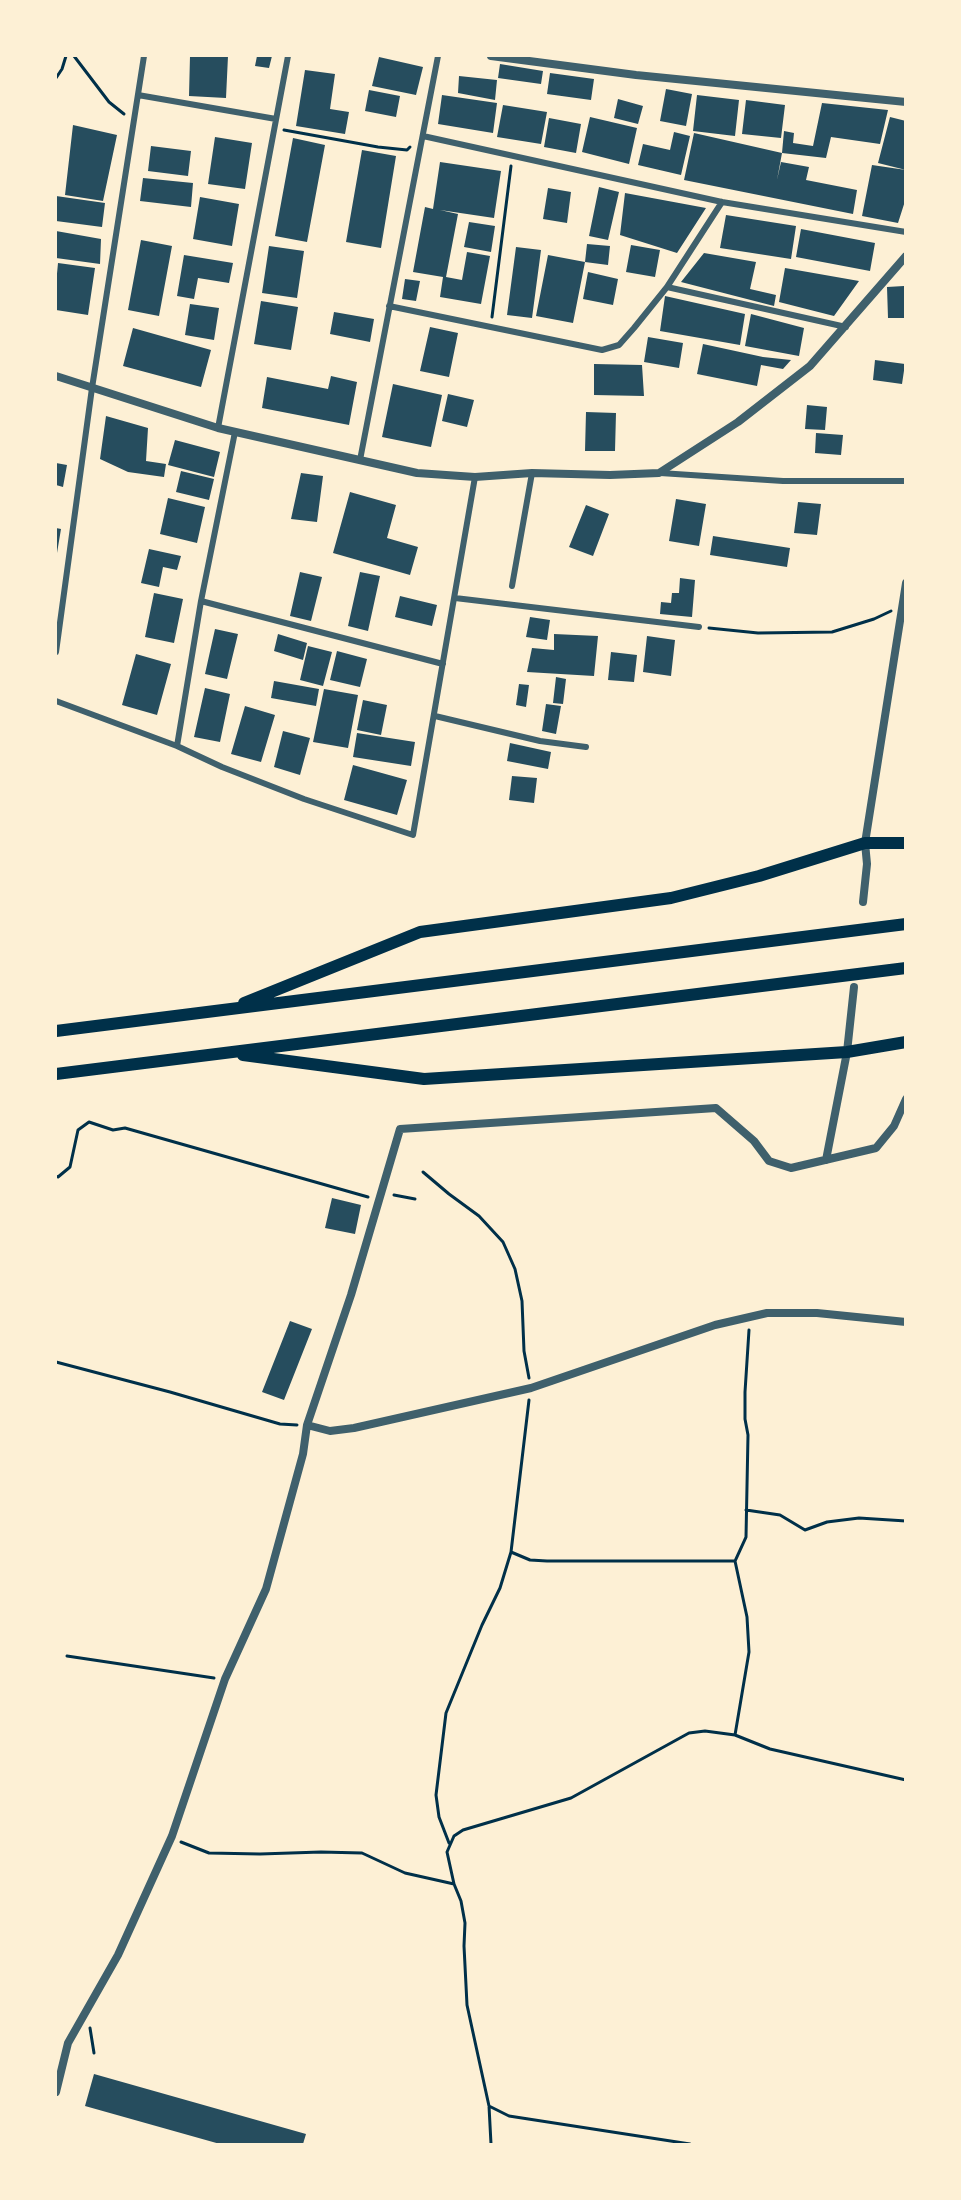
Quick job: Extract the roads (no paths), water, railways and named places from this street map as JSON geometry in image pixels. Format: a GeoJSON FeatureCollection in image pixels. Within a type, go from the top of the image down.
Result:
{"type":"FeatureCollection","features":[{"type":"Feature","properties":{"kind":"highway"},"geometry":{"type":"LineString","coordinates":[[228,1010],[420,932],[671,898],[759,876],[865,843],[906,843]]}},
{"type":"Feature","properties":{"kind":"highway"},"geometry":{"type":"LineString","coordinates":[[56,1031],[906,924]]}},
{"type":"Feature","properties":{"kind":"highway"},"geometry":{"type":"LineString","coordinates":[[56,1074],[906,968]]}},
{"type":"Feature","properties":{"kind":"highway"},"geometry":{"type":"LineString","coordinates":[[227,1052],[424,1079],[847,1052],[906,1042]]}},
{"type":"Feature","properties":{"kind":"street"},"geometry":{"type":"LineString","coordinates":[[56,652],[92,388],[132,120],[144,56]]}},
{"type":"Feature","properties":{"kind":"street"},"geometry":{"type":"LineString","coordinates":[[218,428],[288,56]]}},
{"type":"Feature","properties":{"kind":"street"},"geometry":{"type":"LineString","coordinates":[[360,460],[438,56]]}},
{"type":"Feature","properties":{"kind":"street"},"geometry":{"type":"LineString","coordinates":[[491,56],[636,75],[906,102]]}},
{"type":"Feature","properties":{"kind":"street"},"geometry":{"type":"LineString","coordinates":[[138,95],[276,119]]}},
{"type":"Feature","properties":{"kind":"street"},"geometry":{"type":"LineString","coordinates":[[423,136],[722,202],[906,232]]}},
{"type":"Feature","properties":{"kind":"street"},"geometry":{"type":"LineString","coordinates":[[389,306],[602,350],[619,345],[667,287],[722,202]]}},
{"type":"Feature","properties":{"kind":"street"},"geometry":{"type":"LineString","coordinates":[[659,472],[738,422],[810,366],[906,256]]}},
{"type":"Feature","properties":{"kind":"street"},"geometry":{"type":"LineString","coordinates":[[667,287],[846,327]]}},
{"type":"Feature","properties":{"kind":"street"},"geometry":{"type":"LineString","coordinates":[[56,376],[218,428],[417,473],[475,477],[532,473],[610,475],[659,472],[783,481],[906,481]]}},
{"type":"Feature","properties":{"kind":"street"},"geometry":{"type":"LineString","coordinates":[[177,746],[201,601],[235,432]]}},
{"type":"Feature","properties":{"kind":"street"},"geometry":{"type":"LineString","coordinates":[[512,586],[532,473]]}},
{"type":"Feature","properties":{"kind":"street"},"geometry":{"type":"LineString","coordinates":[[56,701],[177,746],[222,767],[304,799],[413,835],[475,477]]}},
{"type":"Feature","properties":{"kind":"street"},"geometry":{"type":"LineString","coordinates":[[863,902],[867,864],[865,843],[906,583]]}},
{"type":"Feature","properties":{"kind":"street"},"geometry":{"type":"LineString","coordinates":[[455,598],[699,627]]}},
{"type":"Feature","properties":{"kind":"street"},"geometry":{"type":"LineString","coordinates":[[201,601],[442,664]]}},
{"type":"Feature","properties":{"kind":"street"},"geometry":{"type":"LineString","coordinates":[[435,716],[540,741],[586,747]]}},
{"type":"Feature","properties":{"kind":"street"},"geometry":{"type":"LineString","coordinates":[[826,1160],[847,1052],[854,987]]}},
{"type":"Feature","properties":{"kind":"street"},"geometry":{"type":"LineString","coordinates":[[56,2092],[68,2043],[118,1955],[172,1836],[225,1679],[266,1589],[303,1454],[307,1425],[351,1295],[400,1129],[716,1108],[754,1141],[769,1161],[791,1168],[876,1148],[894,1126],[906,1099]]}},
{"type":"Feature","properties":{"kind":"street"},"geometry":{"type":"LineString","coordinates":[[307,1425],[330,1431],[354,1428],[531,1388],[715,1325],[749,1316],[767,1313],[817,1313],[906,1322]]}}]}
